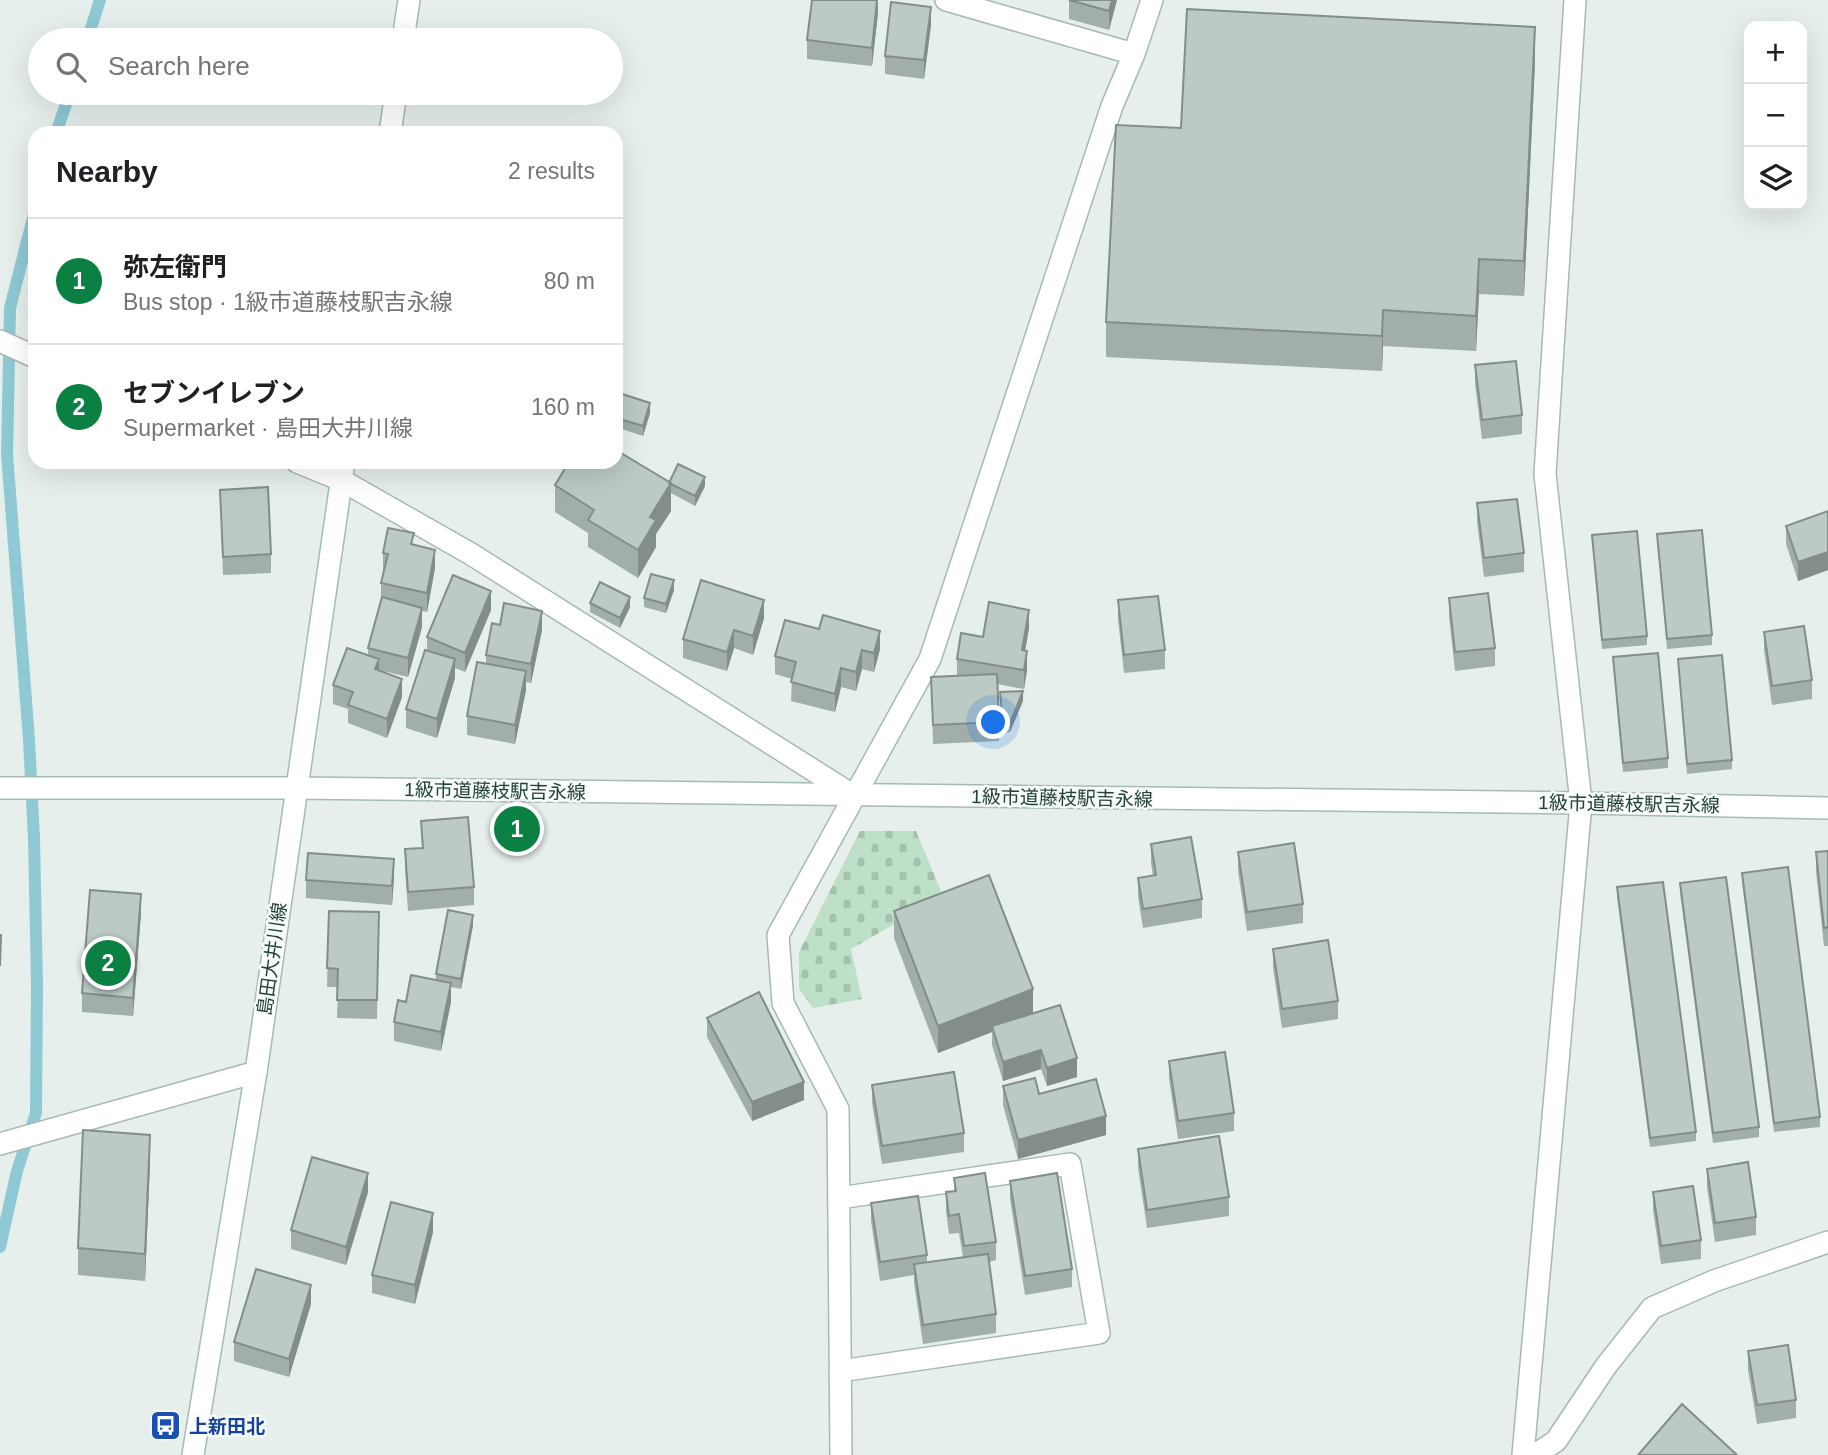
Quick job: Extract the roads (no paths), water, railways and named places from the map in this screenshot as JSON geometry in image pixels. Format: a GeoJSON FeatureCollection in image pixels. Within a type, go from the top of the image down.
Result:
{"type":"FeatureCollection","features":[{"type":"Feature","properties":{"kind":"street"},"geometry":{"type":"LineString","coordinates":[[405,28],[409,0]]}},
{"type":"Feature","properties":{"kind":"street"},"geometry":{"type":"LineString","coordinates":[[946,0],[1134,54]]}},
{"type":"Feature","properties":{"kind":"street"},"geometry":{"type":"LineString","coordinates":[[841,1455],[838,1109],[783,1003],[778,935],[929,659],[1112,106],[1134,54],[1152,0]]}},
{"type":"Feature","properties":{"kind":"street"},"geometry":{"type":"LineString","coordinates":[[1523,1455],[1581,803],[1545,474],[1575,0]]}},
{"type":"Feature","properties":{"kind":"street"},"geometry":{"type":"LineString","coordinates":[[391,126],[394,105]]}},
{"type":"Feature","properties":{"kind":"street"},"geometry":{"type":"LineString","coordinates":[[0,341],[28,353]]}},
{"type":"Feature","properties":{"kind":"street"},"geometry":{"type":"LineString","coordinates":[[342,471],[854,796]]}},
{"type":"Feature","properties":{"kind":"street","name":"島田大井川線"},"geometry":{"type":"LineString","coordinates":[[193,1455],[256,1072],[342,471]]}},
{"type":"Feature","properties":{"kind":"street","name":"1級市道藤枝駅吉永線"},"geometry":{"type":"LineString","coordinates":[[0,788],[295,788],[1828,808]]}},
{"type":"Feature","properties":{"kind":"street"},"geometry":{"type":"LineString","coordinates":[[0,1144],[256,1072]]}},
{"type":"Feature","properties":{"kind":"street"},"geometry":{"type":"LineString","coordinates":[[839,1198],[1070,1164],[1099,1333],[841,1371]]}},
{"type":"Feature","properties":{"kind":"street"},"geometry":{"type":"LineString","coordinates":[[1535,1455],[1556,1441],[1606,1366],[1652,1308],[1714,1281],[1828,1242]]}},
{"type":"Feature","properties":{"kind":"waterway"},"geometry":{"type":"LineString","coordinates":[[91,28],[100,0]]}},
{"type":"Feature","properties":{"kind":"waterway"},"geometry":{"type":"LineString","coordinates":[[58,126],[66,105]]}},
{"type":"Feature","properties":{"kind":"waterway"},"geometry":{"type":"LineString","coordinates":[[0,1247],[17,1171],[36,1113],[34,838],[7,454],[10,308],[28,237]]}},
{"type":"Feature","properties":{"kind":"place","name":"弥左衛門"},"geometry":{"type":"Point","coordinates":[517,829]}},
{"type":"Feature","properties":{"kind":"place","name":"セブンイレブン"},"geometry":{"type":"Point","coordinates":[108,963]}},
{"type":"Feature","properties":{"kind":"place","name":"上新田北"},"geometry":{"type":"Point","coordinates":[166,1426]}}]}
